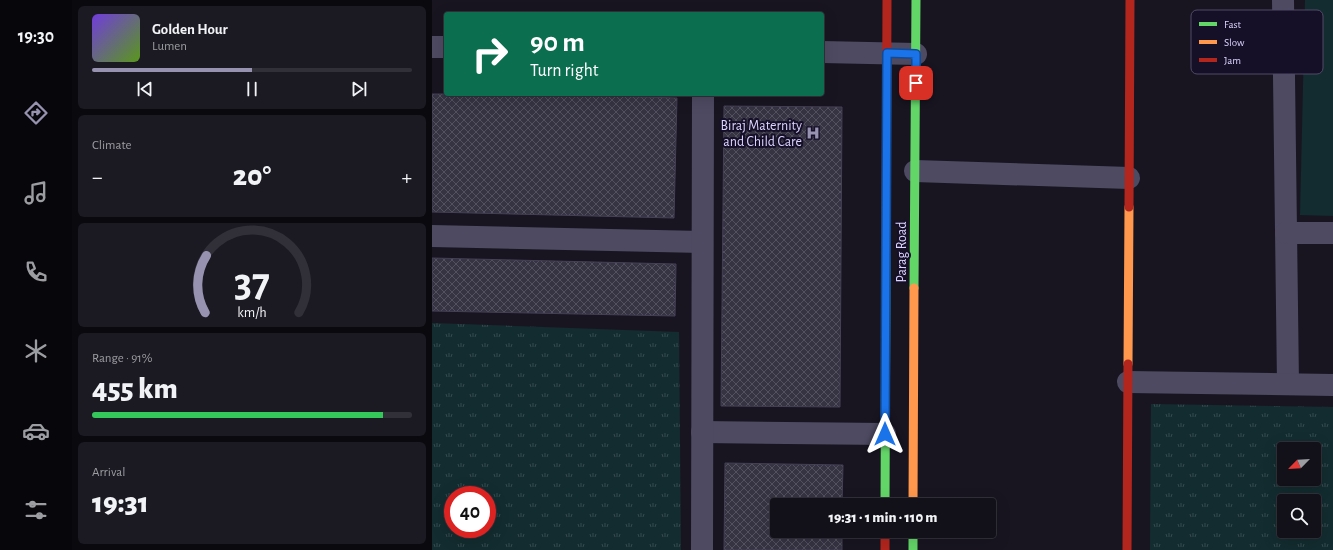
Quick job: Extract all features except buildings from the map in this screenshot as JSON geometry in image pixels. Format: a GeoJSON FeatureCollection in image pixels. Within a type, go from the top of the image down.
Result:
{"type":"FeatureCollection","features":[{"type":"Feature","properties":{"kind":"street","name":"Parag Road"},"geometry":{"type":"LineString","coordinates":[[885,498],[887,0]]}},
{"type":"Feature","properties":{"kind":"street","name":"Parag Road"},"geometry":{"type":"LineString","coordinates":[[913,498],[916,0]]}},
{"type":"Feature","properties":{"kind":"street"},"geometry":{"type":"LineString","coordinates":[[1127,550],[1130,0]]}},
{"type":"Feature","properties":{"kind":"street"},"geometry":{"type":"LineString","coordinates":[[1283,0],[1283,10]]}},
{"type":"Feature","properties":{"kind":"street"},"geometry":{"type":"LineString","coordinates":[[432,47],[444,48]]}},
{"type":"Feature","properties":{"kind":"street"},"geometry":{"type":"LineString","coordinates":[[824,52],[916,54]]}},
{"type":"Feature","properties":{"kind":"street"},"geometry":{"type":"LineString","coordinates":[[1284,74],[1288,384]]}},
{"type":"Feature","properties":{"kind":"street"},"geometry":{"type":"LineString","coordinates":[[702,550],[703,96]]}},
{"type":"Feature","properties":{"kind":"street"},"geometry":{"type":"LineString","coordinates":[[915,171],[1129,178]]}},
{"type":"Feature","properties":{"kind":"street"},"geometry":{"type":"LineString","coordinates":[[1286,233],[1333,234]]}},
{"type":"Feature","properties":{"kind":"street"},"geometry":{"type":"LineString","coordinates":[[432,236],[702,242]]}},
{"type":"Feature","properties":{"kind":"street"},"geometry":{"type":"LineString","coordinates":[[1128,382],[1333,385]]}},
{"type":"Feature","properties":{"kind":"street"},"geometry":{"type":"LineString","coordinates":[[702,432],[885,434]]}},
{"type":"Feature","properties":{"kind":"street"},"geometry":{"type":"LineString","coordinates":[[885,538],[885,550]]}},
{"type":"Feature","properties":{"kind":"street"},"geometry":{"type":"LineString","coordinates":[[913,538],[913,550]]}},
{"type":"Feature","properties":{"kind":"green space"},"geometry":{"type":"Polygon","coordinates":[[[1305,0],[1333,0],[1333,216],[1300,215],[1303,74],[1323,74],[1323,10],[1305,10],[1305,0]]]}},
{"type":"Feature","properties":{"kind":"green space"},"geometry":{"type":"Polygon","coordinates":[[[432,323],[679,332],[681,550],[432,550],[432,323]]]}},
{"type":"Feature","properties":{"kind":"green space"},"geometry":{"type":"Polygon","coordinates":[[[1151,404],[1333,407],[1333,550],[1150,550],[1151,404]]]}},
{"type":"Feature","properties":{"kind":"traffic: fast"},"geometry":{"type":"LineString","coordinates":[[914,288],[916,0]]}},
{"type":"Feature","properties":{"kind":"traffic: fast"},"geometry":{"type":"LineString","coordinates":[[885,498],[886,255]]}},
{"type":"Feature","properties":{"kind":"traffic: fast"},"geometry":{"type":"LineString","coordinates":[[913,538],[913,550]]}},
{"type":"Feature","properties":{"kind":"traffic: slow"},"geometry":{"type":"LineString","coordinates":[[1128,364],[1129,207]]}},
{"type":"Feature","properties":{"kind":"traffic: slow"},"geometry":{"type":"LineString","coordinates":[[913,498],[914,288]]}},
{"type":"Feature","properties":{"kind":"traffic: jam"},"geometry":{"type":"LineString","coordinates":[[886,255],[887,0]]}},
{"type":"Feature","properties":{"kind":"traffic: jam"},"geometry":{"type":"LineString","coordinates":[[1129,207],[1130,0]]}},
{"type":"Feature","properties":{"kind":"traffic: jam"},"geometry":{"type":"LineString","coordinates":[[1127,550],[1128,364]]}},
{"type":"Feature","properties":{"kind":"traffic: jam"},"geometry":{"type":"LineString","coordinates":[[885,538],[885,550]]}},
{"type":"Feature","properties":{"kind":"place","name":"Biraj Maternity and Child Care"},"geometry":{"type":"Point","coordinates":[813,133]}},
{"type":"Feature","properties":{"kind":"route"},"geometry":{"type":"LineString","coordinates":[[885,434],[887,53],[916,54],[916,83]]}}]}
